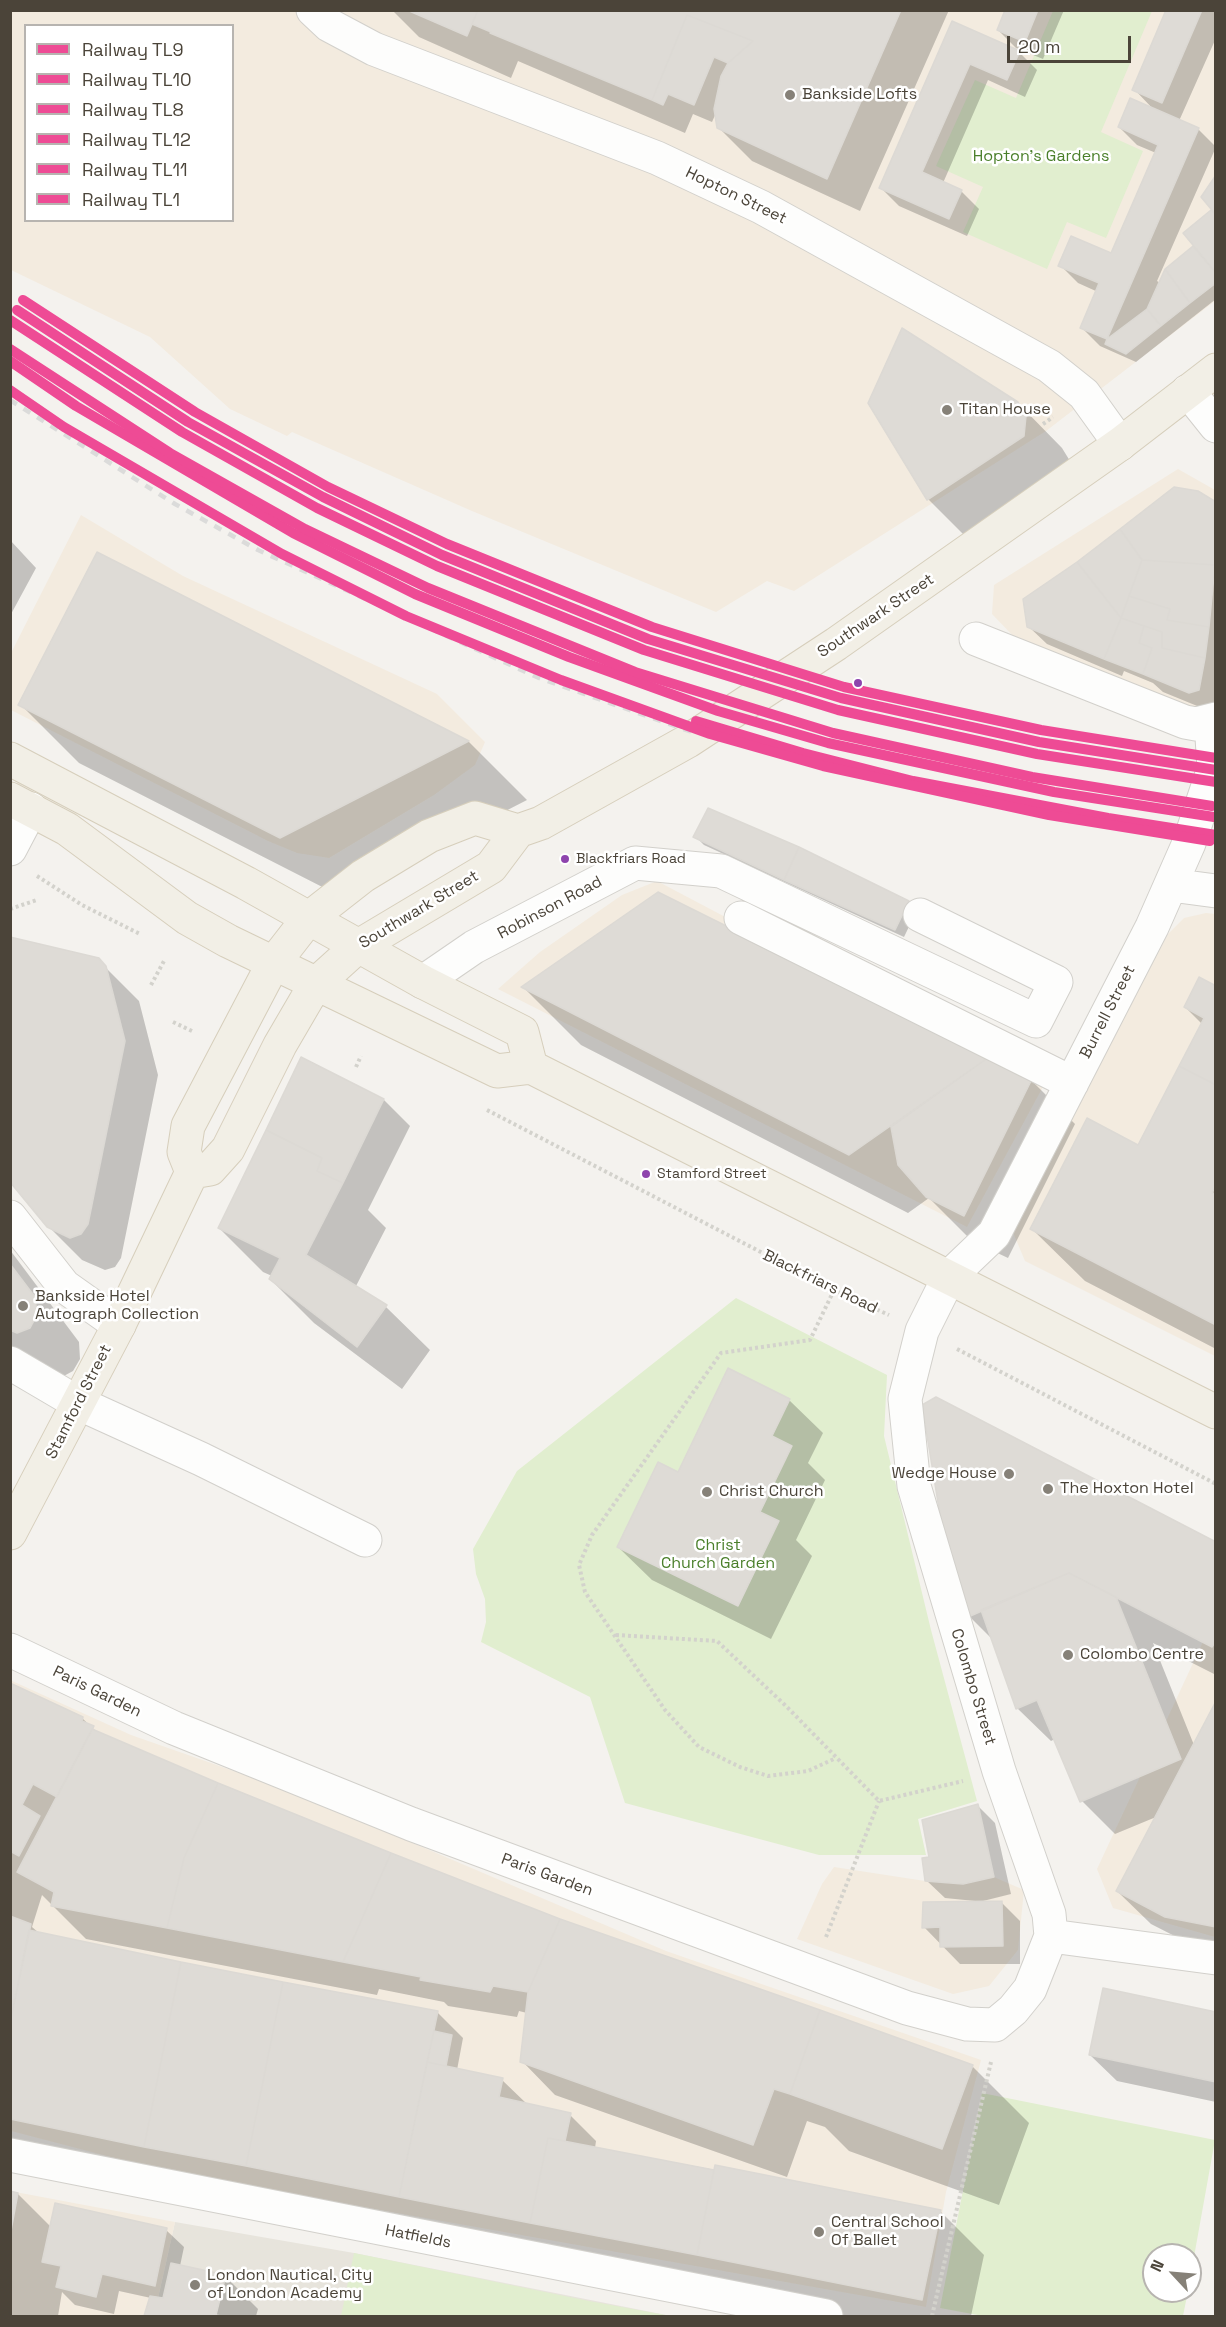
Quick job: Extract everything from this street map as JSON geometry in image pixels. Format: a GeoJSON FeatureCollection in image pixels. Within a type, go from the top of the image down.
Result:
{"type":"FeatureCollection","features":[{"type":"Feature","properties":{"kind":"main road","name":"Southwark Street"},"geometry":{"type":"LineString","coordinates":[[315,985],[357,947],[491,867],[518,831],[541,823],[688,741],[889,608],[1120,444],[1215,370]]}},
{"type":"Feature","properties":{"kind":"main road"},"geometry":{"type":"LineString","coordinates":[[10,759],[246,883],[357,947],[522,1032],[531,1067]]}},
{"type":"Feature","properties":{"kind":"main road"},"geometry":{"type":"LineString","coordinates":[[21,804],[67,829],[187,918],[273,964],[497,1071],[531,1067],[1215,1412]]}},
{"type":"Feature","properties":{"kind":"main road"},"geometry":{"type":"LineString","coordinates":[[315,985],[280,1045],[228,1149],[210,1169],[192,1172],[184,1152],[188,1126],[273,964],[308,919],[363,876],[429,836],[475,818],[518,831]]}},
{"type":"Feature","properties":{"kind":"main road","name":"Stamford Street"},"geometry":{"type":"LineString","coordinates":[[10,1533],[119,1325],[192,1172]]}},
{"type":"Feature","properties":{"kind":"street","name":"Hopton Street"},"geometry":{"type":"LineString","coordinates":[[313,10],[329,26],[374,49],[657,158],[761,207],[1049,366],[1084,394],[1120,444]]}},
{"type":"Feature","properties":{"kind":"street"},"geometry":{"type":"LineString","coordinates":[[1188,391],[1215,426]]}},
{"type":"Feature","properties":{"kind":"street","name":"Burrell Street"},"geometry":{"type":"LineString","coordinates":[[949,1277],[994,1234],[1171,885],[1189,843],[1214,768],[1213,720],[1185,722],[976,639]]}},
{"type":"Feature","properties":{"kind":"street"},"geometry":{"type":"LineString","coordinates":[[10,849],[21,804]]}},
{"type":"Feature","properties":{"kind":"street","name":"Robinson Road"},"geometry":{"type":"LineString","coordinates":[[423,982],[474,947],[635,863],[721,871],[1036,1021],[1056,982],[920,915]]}},
{"type":"Feature","properties":{"kind":"street"},"geometry":{"type":"LineString","coordinates":[[1171,885],[1215,891]]}},
{"type":"Feature","properties":{"kind":"street"},"geometry":{"type":"LineString","coordinates":[[741,918],[1072,1083]]}},
{"type":"Feature","properties":{"kind":"street"},"geometry":{"type":"LineString","coordinates":[[10,1217],[64,1286],[119,1325]]}},
{"type":"Feature","properties":{"kind":"street","name":"Colombo Street"},"geometry":{"type":"LineString","coordinates":[[949,1277],[922,1331],[905,1399],[914,1486],[999,1771],[1049,1914],[1051,1936]]}},
{"type":"Feature","properties":{"kind":"street"},"geometry":{"type":"LineString","coordinates":[[10,1363],[78,1403],[201,1459],[365,1540]]}},
{"type":"Feature","properties":{"kind":"street","name":"Paris Garden"},"geometry":{"type":"LineString","coordinates":[[10,1650],[174,1728],[389,1816],[811,1974],[946,2020],[967,2024],[995,2025]]}},
{"type":"Feature","properties":{"kind":"street"},"geometry":{"type":"LineString","coordinates":[[995,2025],[1013,2010],[1030,1989],[1051,1936],[1215,1958]]}},
{"type":"Feature","properties":{"kind":"street","name":"Hatfields"},"geometry":{"type":"LineString","coordinates":[[10,2155],[826,2316]]}},
{"type":"Feature","properties":{"kind":"path"},"geometry":{"type":"LineString","coordinates":[[10,909],[38,900]]}},
{"type":"Feature","properties":{"kind":"path"},"geometry":{"type":"LineString","coordinates":[[151,985],[164,961]]}},
{"type":"Feature","properties":{"kind":"path"},"geometry":{"type":"LineString","coordinates":[[173,1022],[194,1032]]}},
{"type":"Feature","properties":{"kind":"path"},"geometry":{"type":"LineString","coordinates":[[356,1067],[361,1056]]}},
{"type":"Feature","properties":{"kind":"path","name":"Blackfriars Road"},"geometry":{"type":"LineString","coordinates":[[484,1108],[834,1290],[922,1331],[1215,1484]]}},
{"type":"Feature","properties":{"kind":"path"},"geometry":{"type":"LineString","coordinates":[[834,1290],[810,1340],[721,1353],[592,1535],[579,1565],[585,1592],[665,1710],[699,1747],[740,1767],[768,1776],[808,1771],[836,1758]]}},
{"type":"Feature","properties":{"kind":"path"},"geometry":{"type":"LineString","coordinates":[[615,1635],[717,1641],[879,1801]]}},
{"type":"Feature","properties":{"kind":"path"},"geometry":{"type":"LineString","coordinates":[[879,1801],[999,1771]]}},
{"type":"Feature","properties":{"kind":"path"},"geometry":{"type":"LineString","coordinates":[[811,1974],[879,1801]]}},
{"type":"Feature","properties":{"kind":"path"},"geometry":{"type":"LineString","coordinates":[[932,2316],[991,2061],[995,2025]]}},
{"type":"Feature","properties":{"kind":"shaded area"},"geometry":{"type":"Polygon","coordinates":[[[10,11],[1215,11],[1215,301],[1046,431],[794,591],[767,581],[716,612],[472,511],[292,432],[287,436],[230,409],[150,337],[11,270],[10,11]]]}},
{"type":"Feature","properties":{"kind":"shaded area"},"geometry":{"type":"Polygon","coordinates":[[[1178,469],[1215,490],[1215,702],[1192,712],[1018,641],[992,614],[994,585],[1178,469]]]}},
{"type":"Feature","properties":{"kind":"shaded area"},"geometry":{"type":"Polygon","coordinates":[[[81,515],[183,576],[437,694],[485,742],[475,765],[434,795],[329,858],[297,853],[268,841],[11,710],[10,655],[81,515]]]}},
{"type":"Feature","properties":{"kind":"shaded area"},"geometry":{"type":"Polygon","coordinates":[[[657,881],[1044,1085],[967,1227],[498,989],[540,952],[622,895],[657,881]]]}},
{"type":"Feature","properties":{"kind":"shaded area"},"geometry":{"type":"Polygon","coordinates":[[[1206,913],[1215,914],[1215,1356],[1025,1261],[1012,1230],[1168,934],[1184,918],[1206,913]]]}},
{"type":"Feature","properties":{"kind":"shaded area"},"geometry":{"type":"Polygon","coordinates":[[[1215,1616],[1215,1937],[1113,1908],[1097,1869],[1215,1616]]]}},
{"type":"Feature","properties":{"kind":"shaded area"},"geometry":{"type":"Polygon","coordinates":[[[10,1680],[131,1735],[291,1791],[666,1951],[981,2060],[946,2192],[926,2307],[172,2173],[11,2131],[10,1680]]]}},
{"type":"Feature","properties":{"kind":"shaded area"},"geometry":{"type":"Polygon","coordinates":[[[834,1867],[925,1881],[963,1884],[994,1877],[1024,1890],[1018,1950],[989,1986],[953,1994],[797,1939],[822,1884],[834,1867]]]}},
{"type":"Feature","properties":{"kind":"shaded area"},"geometry":{"type":"Polygon","coordinates":[[[10,2191],[175,2222],[154,2316],[11,2316],[10,2191]]]}},
{"type":"Feature","properties":{"kind":"shaded area"},"geometry":{"type":"Polygon","coordinates":[[[175,2222],[354,2253],[671,2316],[154,2316],[175,2222]]]}},
{"type":"Feature","properties":{"kind":"green space","name":"Hopton's Gardens"},"geometry":{"type":"Polygon","coordinates":[[[1053,11],[1152,11],[1101,132],[1143,151],[1106,238],[1067,222],[1047,269],[963,232],[983,187],[936,166],[975,80],[1016,98],[1053,11]]]}},
{"type":"Feature","properties":{"kind":"green space","name":"Christ Church Garden"},"geometry":{"type":"Polygon","coordinates":[[[736,1298],[887,1375],[884,1436],[931,1630],[977,1801],[918,1819],[926,1855],[819,1855],[625,1803],[590,1697],[481,1642],[486,1622],[485,1599],[476,1574],[473,1549],[517,1471],[736,1298]]]}},
{"type":"Feature","properties":{"kind":"green space"},"geometry":{"type":"Polygon","coordinates":[[[982,2093],[1215,2140],[1196,2243],[1142,2243],[1142,2303],[1186,2303],[1183,2316],[983,2316],[940,2308],[982,2093]]]}},
{"type":"Feature","properties":{"kind":"green space"},"geometry":{"type":"Polygon","coordinates":[[[354,2253],[589,2301],[671,2316],[341,2316],[354,2253]]]}},
{"type":"Feature","properties":{"kind":"building"},"geometry":{"type":"Polygon","coordinates":[[[407,10],[478,10],[467,36],[407,10]]]}},
{"type":"Feature","properties":{"kind":"building","name":"Bankside Lofts"},"geometry":{"type":"Polygon","coordinates":[[[478,10],[901,10],[827,179],[717,128],[714,109],[721,76],[728,63],[753,41],[687,15],[652,100],[472,24],[478,10]]]}},
{"type":"Feature","properties":{"kind":"building"},"geometry":{"type":"Polygon","coordinates":[[[1005,10],[1038,10],[1025,42],[997,30],[1005,10]]]}},
{"type":"Feature","properties":{"kind":"building"},"geometry":{"type":"Polygon","coordinates":[[[1166,10],[1202,10],[1162,103],[1132,90],[1166,10]]]}},
{"type":"Feature","properties":{"kind":"building"},"geometry":{"type":"Polygon","coordinates":[[[687,15],[753,41],[728,63],[714,57],[694,105],[668,94],[663,105],[652,100],[687,15]]]}},
{"type":"Feature","properties":{"kind":"building"},"geometry":{"type":"Polygon","coordinates":[[[952,21],[1020,51],[1007,80],[970,64],[922,172],[962,190],[949,219],[879,188],[952,21]]]}},
{"type":"Feature","properties":{"kind":"building"},"geometry":{"type":"Polygon","coordinates":[[[1130,98],[1199,128],[1107,339],[1080,328],[1099,283],[1058,266],[1071,236],[1111,253],[1158,145],[1118,127],[1130,98]]]}},
{"type":"Feature","properties":{"kind":"building"},"geometry":{"type":"Polygon","coordinates":[[[1216,175],[1216,215],[1201,197],[1216,175]]]}},
{"type":"Feature","properties":{"kind":"building"},"geometry":{"type":"Polygon","coordinates":[[[1211,210],[1216,215],[1216,273],[1183,233],[1211,210]]]}},
{"type":"Feature","properties":{"kind":"building"},"geometry":{"type":"Polygon","coordinates":[[[1193,246],[1216,273],[1216,283],[1190,303],[1165,269],[1193,246]]]}},
{"type":"Feature","properties":{"kind":"building"},"geometry":{"type":"Polygon","coordinates":[[[1165,269],[1190,303],[1161,326],[1147,309],[1165,269]]]}},
{"type":"Feature","properties":{"kind":"building"},"geometry":{"type":"Polygon","coordinates":[[[1147,309],[1161,326],[1126,354],[1105,344],[1107,339],[1147,309]]]}},
{"type":"Feature","properties":{"kind":"building","name":"Titan House"},"geometry":{"type":"Polygon","coordinates":[[[902,328],[1018,402],[1026,416],[1024,436],[927,500],[868,403],[902,328]]]}},
{"type":"Feature","properties":{"kind":"building"},"geometry":{"type":"Polygon","coordinates":[[[1174,487],[1198,491],[1216,502],[1215,565],[1142,560],[1120,529],[1174,487]]]}},
{"type":"Feature","properties":{"kind":"building"},"geometry":{"type":"Polygon","coordinates":[[[1120,529],[1142,560],[1121,618],[1077,562],[1120,529]]]}},
{"type":"Feature","properties":{"kind":"building"},"geometry":{"type":"Polygon","coordinates":[[[97,552],[469,741],[280,838],[18,705],[97,552]]]}},
{"type":"Feature","properties":{"kind":"building"},"geometry":{"type":"Polygon","coordinates":[[[1142,560],[1215,565],[1209,627],[1167,620],[1170,609],[1129,596],[1142,560]]]}},
{"type":"Feature","properties":{"kind":"building"},"geometry":{"type":"Polygon","coordinates":[[[1077,562],[1121,618],[1104,659],[1027,627],[1023,599],[1077,562]]]}},
{"type":"Feature","properties":{"kind":"building"},"geometry":{"type":"Polygon","coordinates":[[[1129,596],[1170,609],[1167,620],[1209,627],[1205,658],[1162,648],[1162,632],[1121,618],[1129,596]]]}},
{"type":"Feature","properties":{"kind":"building"},"geometry":{"type":"Polygon","coordinates":[[[1121,618],[1144,626],[1139,643],[1152,648],[1143,674],[1104,659],[1121,618]]]}},
{"type":"Feature","properties":{"kind":"building"},"geometry":{"type":"Polygon","coordinates":[[[1144,626],[1162,632],[1162,648],[1205,658],[1199,690],[1189,693],[1143,674],[1152,648],[1139,643],[1144,626]]]}},
{"type":"Feature","properties":{"kind":"building"},"geometry":{"type":"Polygon","coordinates":[[[708,808],[799,847],[784,880],[693,837],[708,808]]]}},
{"type":"Feature","properties":{"kind":"building"},"geometry":{"type":"Polygon","coordinates":[[[799,847],[909,901],[895,930],[784,880],[799,847]]]}},
{"type":"Feature","properties":{"kind":"building"},"geometry":{"type":"Polygon","coordinates":[[[658,892],[989,1057],[849,1155],[521,987],[658,892]]]}},
{"type":"Feature","properties":{"kind":"building"},"geometry":{"type":"Polygon","coordinates":[[[10,937],[99,958],[106,966],[125,1041],[88,1224],[81,1234],[70,1238],[47,1227],[10,1182],[10,937]]]}},
{"type":"Feature","properties":{"kind":"building"},"geometry":{"type":"Polygon","coordinates":[[[1199,977],[1216,986],[1216,1085],[1179,1066],[1204,1018],[1184,1007],[1199,977]]]}},
{"type":"Feature","properties":{"kind":"building"},"geometry":{"type":"Polygon","coordinates":[[[301,1057],[384,1099],[343,1183],[317,1171],[322,1158],[266,1130],[301,1057]]]}},
{"type":"Feature","properties":{"kind":"building"},"geometry":{"type":"Polygon","coordinates":[[[989,1057],[1032,1079],[964,1216],[926,1197],[898,1165],[891,1127],[989,1057]]]}},
{"type":"Feature","properties":{"kind":"building"},"geometry":{"type":"Polygon","coordinates":[[[1179,1066],[1216,1085],[1216,1186],[1212,1193],[1216,1194],[1216,1325],[1030,1229],[1087,1118],[1138,1145],[1179,1066]]]}},
{"type":"Feature","properties":{"kind":"building"},"geometry":{"type":"Polygon","coordinates":[[[266,1130],[322,1158],[317,1171],[343,1183],[306,1255],[387,1305],[357,1347],[269,1279],[280,1258],[218,1228],[266,1130]]]}},
{"type":"Feature","properties":{"kind":"building","name":"Bankside Hotel Autograph Collection"},"geometry":{"type":"Polygon","coordinates":[[[10,1264],[35,1297],[37,1315],[30,1328],[17,1333],[10,1330],[10,1264]]]}},
{"type":"Feature","properties":{"kind":"building","name":"Christ Church"},"geometry":{"type":"Polygon","coordinates":[[[728,1368],[790,1399],[772,1436],[792,1446],[760,1512],[779,1521],[738,1606],[617,1547],[658,1462],[678,1472],[728,1368]]]}},
{"type":"Feature","properties":{"kind":"building","name":"Wedge House"},"geometry":{"type":"Polygon","coordinates":[[[936,1397],[1216,1542],[1216,1641],[1212,1647],[1069,1573],[968,1617],[951,1582],[922,1405],[936,1397]]]}},
{"type":"Feature","properties":{"kind":"building","name":"Colombo Centre"},"geometry":{"type":"Polygon","coordinates":[[[1069,1573],[1116,1597],[1181,1759],[1080,1802],[1037,1700],[1016,1709],[981,1610],[1069,1573]]]}},
{"type":"Feature","properties":{"kind":"building"},"geometry":{"type":"Polygon","coordinates":[[[10,1683],[83,1717],[82,1721],[94,1726],[57,1797],[33,1784],[22,1805],[40,1816],[19,1856],[10,1851],[10,1683]]]}},
{"type":"Feature","properties":{"kind":"building"},"geometry":{"type":"Polygon","coordinates":[[[1216,1701],[1216,1927],[1165,1917],[1116,1891],[1216,1701]]]}},
{"type":"Feature","properties":{"kind":"building"},"geometry":{"type":"Polygon","coordinates":[[[92,1729],[218,1783],[184,1858],[167,1928],[51,1906],[54,1892],[17,1872],[92,1729]]]}},
{"type":"Feature","properties":{"kind":"building"},"geometry":{"type":"Polygon","coordinates":[[[218,1783],[391,1853],[343,1962],[167,1928],[184,1858],[218,1783]]]}},
{"type":"Feature","properties":{"kind":"building"},"geometry":{"type":"Polygon","coordinates":[[[978,1804],[994,1877],[963,1884],[925,1881],[922,1858],[929,1857],[922,1820],[978,1804]]]}},
{"type":"Feature","properties":{"kind":"building"},"geometry":{"type":"Polygon","coordinates":[[[391,1853],[560,1919],[528,1992],[493,1986],[490,1992],[420,1980],[421,1977],[343,1962],[391,1853]]]}},
{"type":"Feature","properties":{"kind":"building"},"geometry":{"type":"Polygon","coordinates":[[[1002,1901],[1003,1946],[940,1947],[940,1927],[922,1928],[923,1902],[1002,1901]]]}},
{"type":"Feature","properties":{"kind":"building"},"geometry":{"type":"Polygon","coordinates":[[[10,1916],[31,1924],[10,2023],[10,1916]]]}},
{"type":"Feature","properties":{"kind":"building"},"geometry":{"type":"Polygon","coordinates":[[[560,1919],[820,2010],[790,2094],[774,2089],[753,2145],[520,2062],[528,1992],[560,1919]]]}},
{"type":"Feature","properties":{"kind":"building"},"geometry":{"type":"Polygon","coordinates":[[[29,1930],[181,1962],[144,2147],[10,2119],[10,2023],[29,1930]]]}},
{"type":"Feature","properties":{"kind":"building"},"geometry":{"type":"Polygon","coordinates":[[[181,1962],[283,1982],[246,2166],[144,2147],[181,1962]]]}},
{"type":"Feature","properties":{"kind":"building"},"geometry":{"type":"Polygon","coordinates":[[[283,1982],[438,2011],[399,2197],[246,2166],[283,1982]]]}},
{"type":"Feature","properties":{"kind":"building"},"geometry":{"type":"Polygon","coordinates":[[[1103,1988],[1216,2012],[1216,2082],[1089,2055],[1103,1988]]]}},
{"type":"Feature","properties":{"kind":"building"},"geometry":{"type":"Polygon","coordinates":[[[820,2010],[973,2065],[942,2149],[790,2094],[820,2010]]]}},
{"type":"Feature","properties":{"kind":"building"},"geometry":{"type":"Polygon","coordinates":[[[434,2031],[452,2035],[446,2066],[427,2062],[434,2031]]]}},
{"type":"Feature","properties":{"kind":"building"},"geometry":{"type":"Polygon","coordinates":[[[427,2062],[503,2078],[499,2097],[571,2113],[565,2141],[548,2138],[530,2223],[399,2197],[427,2062]]]}},
{"type":"Feature","properties":{"kind":"building"},"geometry":{"type":"Polygon","coordinates":[[[548,2138],[714,2170],[697,2255],[530,2223],[548,2138]]]}},
{"type":"Feature","properties":{"kind":"building","name":"Central School Of Ballet"},"geometry":{"type":"Polygon","coordinates":[[[715,2165],[941,2210],[922,2300],[697,2255],[715,2165]]]}},
{"type":"Feature","properties":{"kind":"building"},"geometry":{"type":"Polygon","coordinates":[[[10,2191],[18,2193],[10,2236],[10,2191]]]}},
{"type":"Feature","properties":{"kind":"building"},"geometry":{"type":"Polygon","coordinates":[[[55,2203],[167,2228],[155,2286],[102,2274],[96,2297],[56,2287],[61,2266],[42,2262],[55,2203]]]}},
{"type":"Feature","properties":{"kind":"building","name":"London Nautical, City of London Academy"},"geometry":{"type":"Polygon","coordinates":[[[171,2263],[226,2275],[216,2315],[221,2316],[144,2316],[150,2296],[163,2298],[171,2263]]]}},
{"type":"Feature","properties":{"kind":"railway"},"geometry":{"type":"LineString","coordinates":[[10,400],[175,504],[258,550],[539,678],[692,732]]}},
{"type":"Feature","properties":{"kind":"rail line","name":"TL11"},"geometry":{"type":"LineString","coordinates":[[23,300],[195,412],[328,487],[447,544],[652,627],[844,687],[1041,730],[1216,758]]}},
{"type":"Feature","properties":{"kind":"rail line","name":"TL8"},"geometry":{"type":"LineString","coordinates":[[17,310],[188,422],[323,497],[442,555],[648,639],[841,698],[1039,742],[1216,770]]}},
{"type":"Feature","properties":{"kind":"rail line","name":"TL9"},"geometry":{"type":"LineString","coordinates":[[10,320],[182,432],[317,508],[437,566],[644,650],[838,710],[1037,754],[1216,782]]}},
{"type":"Feature","properties":{"kind":"rail line","name":"TL12"},"geometry":{"type":"LineString","coordinates":[[10,349],[170,453],[305,529],[428,588],[635,672],[833,733],[1032,777],[1212,806]]}},
{"type":"Feature","properties":{"kind":"rail line","name":"TL10"},"geometry":{"type":"LineString","coordinates":[[10,361],[76,406],[293,533],[415,594],[569,657],[718,711],[828,743],[1054,792],[1214,817]]}},
{"type":"Feature","properties":{"kind":"rail line","name":"TL1"},"geometry":{"type":"LineString","coordinates":[[10,390],[64,427],[282,554],[406,616],[561,680],[710,734],[823,766],[1049,815],[1210,841]]}},
{"type":"Feature","properties":{"kind":"rail line","name":"TL8"},"geometry":{"type":"LineString","coordinates":[[696,721],[803,753],[913,781],[1108,818],[1216,835]]}},
{"type":"Feature","properties":{"kind":"place","name":"Bankside Lofts"},"geometry":{"type":"Point","coordinates":[790,95]}},
{"type":"Feature","properties":{"kind":"place","name":"Titan House"},"geometry":{"type":"Point","coordinates":[947,410]}},
{"type":"Feature","properties":{"kind":"place","name":"Blackfriars Road"},"geometry":{"type":"Point","coordinates":[565,859]}},
{"type":"Feature","properties":{"kind":"place","name":"Stamford Street"},"geometry":{"type":"Point","coordinates":[646,1174]}},
{"type":"Feature","properties":{"kind":"place","name":"Bankside Hotel Autograph Collection"},"geometry":{"type":"Point","coordinates":[23,1306]}},
{"type":"Feature","properties":{"kind":"place","name":"Wedge House"},"geometry":{"type":"Point","coordinates":[1009,1474]}},
{"type":"Feature","properties":{"kind":"place","name":"The Hoxton Hotel"},"geometry":{"type":"Point","coordinates":[1048,1489]}},
{"type":"Feature","properties":{"kind":"place","name":"Christ Church"},"geometry":{"type":"Point","coordinates":[707,1492]}},
{"type":"Feature","properties":{"kind":"place","name":"Colombo Centre"},"geometry":{"type":"Point","coordinates":[1068,1655]}},
{"type":"Feature","properties":{"kind":"place","name":"Central School Of Ballet"},"geometry":{"type":"Point","coordinates":[819,2232]}},
{"type":"Feature","properties":{"kind":"place","name":"London Nautical, City of London Academy"},"geometry":{"type":"Point","coordinates":[195,2285]}}]}
